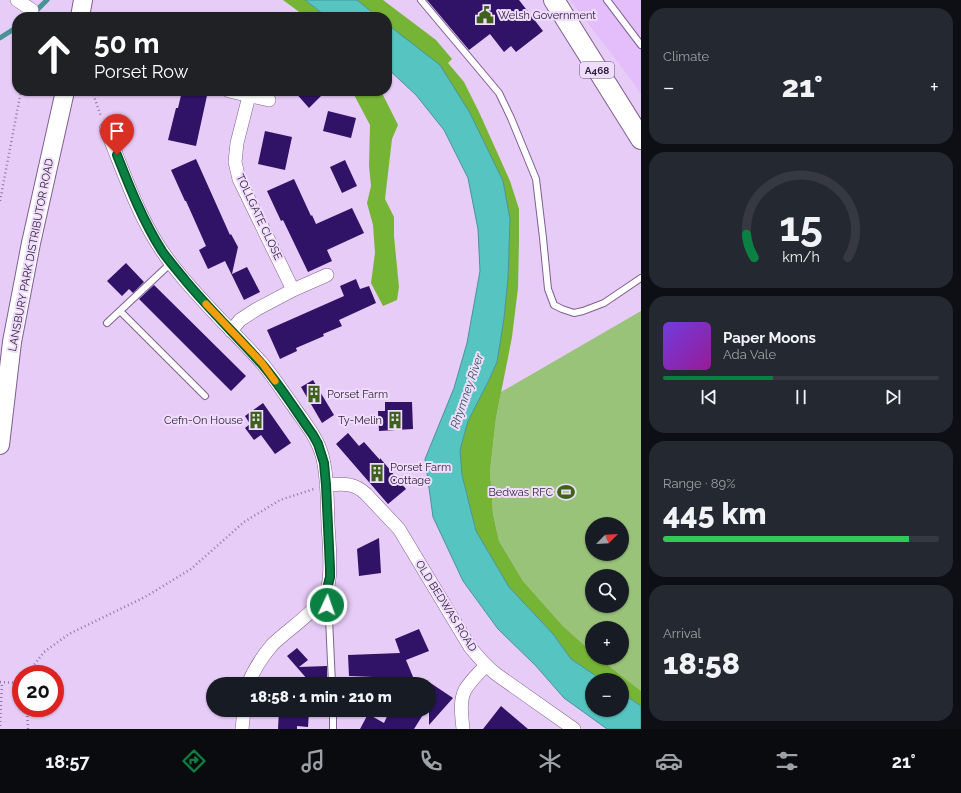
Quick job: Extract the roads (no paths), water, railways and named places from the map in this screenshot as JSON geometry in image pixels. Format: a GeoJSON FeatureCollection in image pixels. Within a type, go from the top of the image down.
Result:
{"type":"FeatureCollection","features":[{"type":"Feature","properties":{"kind":"main road","name":"A468"},"geometry":{"type":"LineString","coordinates":[[554,0],[641,139]]}},
{"type":"Feature","properties":{"kind":"street"},"geometry":{"type":"LineString","coordinates":[[17,0],[32,10]]}},
{"type":"Feature","properties":{"kind":"street"},"geometry":{"type":"LineString","coordinates":[[81,12],[83,0]]}},
{"type":"Feature","properties":{"kind":"street","name":"LANSBURY PARK DISTRIBUTOR ROAD"},"geometry":{"type":"LineString","coordinates":[[0,445],[12,342],[33,235],[64,96]]}},
{"type":"Feature","properties":{"kind":"street"},"geometry":{"type":"LineString","coordinates":[[249,96],[268,100]]}},
{"type":"Feature","properties":{"kind":"street","name":"TOLLGATE CLOSE"},"geometry":{"type":"LineString","coordinates":[[249,96],[238,143],[236,162],[239,179],[293,290]]}},
{"type":"Feature","properties":{"kind":"street"},"geometry":{"type":"LineString","coordinates":[[106,129],[137,206],[150,231],[171,263],[230,331],[262,363],[313,435],[323,459],[326,485],[330,568],[330,577],[326,593],[314,609],[273,645],[259,662],[251,677]]}},
{"type":"Feature","properties":{"kind":"street"},"geometry":{"type":"LineString","coordinates":[[230,331],[248,314],[293,290],[327,275]]}},
{"type":"Feature","properties":{"kind":"street","name":"OLD BEDWAS ROAD"},"geometry":{"type":"LineString","coordinates":[[326,485],[350,484],[361,488],[399,529],[470,647],[486,665],[574,729]]}},
{"type":"Feature","properties":{"kind":"street"},"geometry":{"type":"LineString","coordinates":[[463,729],[462,704],[466,689],[486,665]]}},
{"type":"Feature","properties":{"kind":"street"},"geometry":{"type":"LineString","coordinates":[[242,729],[243,717]]}},
{"type":"Feature","properties":{"kind":"lane"},"geometry":{"type":"LineString","coordinates":[[421,0],[499,93],[511,118],[536,179],[544,238],[548,289],[554,305],[574,313],[583,311],[604,303],[641,278]]}},
{"type":"Feature","properties":{"kind":"lane"},"geometry":{"type":"LineString","coordinates":[[607,0],[641,45]]}},
{"type":"Feature","properties":{"kind":"lane"},"geometry":{"type":"LineString","coordinates":[[107,323],[171,263]]}},
{"type":"Feature","properties":{"kind":"lane"},"geometry":{"type":"LineString","coordinates":[[120,311],[205,396]]}},
{"type":"Feature","properties":{"kind":"lane"},"geometry":{"type":"LineString","coordinates":[[326,593],[329,618],[332,677]]}},
{"type":"Feature","properties":{"kind":"lane"},"geometry":{"type":"LineString","coordinates":[[333,717],[333,729]]}},
{"type":"Feature","properties":{"kind":"water"},"geometry":{"type":"Polygon","coordinates":[[[305,0],[357,0],[372,12],[321,12],[305,0]]]}},
{"type":"Feature","properties":{"kind":"water","name":"Rhymney River"},"geometry":{"type":"Polygon","coordinates":[[[392,28],[440,65],[470,113],[503,181],[510,219],[508,278],[504,318],[497,362],[468,421],[460,450],[462,475],[476,531],[509,587],[553,634],[571,659],[592,673],[585,673],[585,713],[564,698],[536,666],[498,629],[463,581],[433,517],[425,459],[454,388],[467,343],[480,271],[478,229],[468,178],[444,130],[416,95],[392,73],[392,28]]]}},
{"type":"Feature","properties":{"kind":"water"},"geometry":{"type":"Polygon","coordinates":[[[629,698],[641,706],[641,729],[607,729],[590,717],[629,717],[629,698]]]}},
{"type":"Feature","properties":{"kind":"waterway"},"geometry":{"type":"LineString","coordinates":[[35,12],[47,0]]}},
{"type":"Feature","properties":{"kind":"waterway"},"geometry":{"type":"LineString","coordinates":[[0,38],[12,30]]}},
{"type":"Feature","properties":{"kind":"place","name":"Welsh Government"},"geometry":{"type":"Point","coordinates":[485,15]}},
{"type":"Feature","properties":{"kind":"place","name":"Porset Farm"},"geometry":{"type":"Point","coordinates":[314,394]}},
{"type":"Feature","properties":{"kind":"place","name":"Cefn-On House"},"geometry":{"type":"Point","coordinates":[256,420]}},
{"type":"Feature","properties":{"kind":"place","name":"Ty-Melin"},"geometry":{"type":"Point","coordinates":[395,420]}},
{"type":"Feature","properties":{"kind":"place","name":"Porset Farm Cottage"},"geometry":{"type":"Point","coordinates":[377,473]}},
{"type":"Feature","properties":{"kind":"place","name":"Bedwas RFC"},"geometry":{"type":"Point","coordinates":[566,492]}}]}
